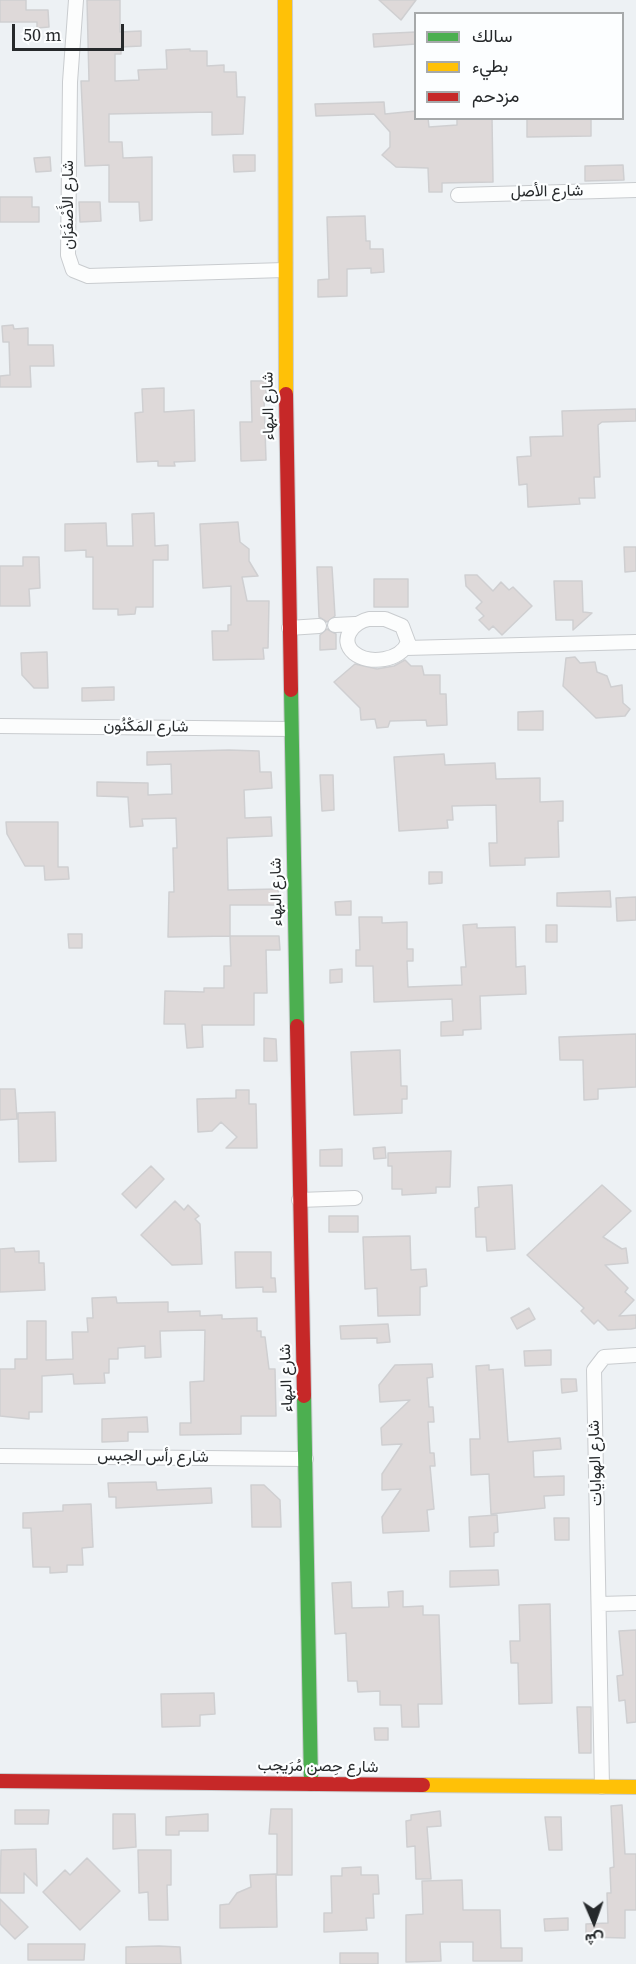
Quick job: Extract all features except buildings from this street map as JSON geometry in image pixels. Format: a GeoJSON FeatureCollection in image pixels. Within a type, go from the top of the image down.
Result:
{"type":"FeatureCollection","features":[{"type":"Feature","properties":{"kind":"street","name":"شارع الأَصْفَرَان"},"geometry":{"type":"LineString","coordinates":[[76,0],[70,82],[68,245],[69,263],[74,270],[88,276],[284,270]]}},
{"type":"Feature","properties":{"kind":"street","name":"شارع البهاء"},"geometry":{"type":"LineString","coordinates":[[285,0],[284,270],[311,1784]]}},
{"type":"Feature","properties":{"kind":"street","name":"شارع الأصل"},"geometry":{"type":"LineString","coordinates":[[458,195],[636,190]]}},
{"type":"Feature","properties":{"kind":"street"},"geometry":{"type":"LineString","coordinates":[[335,625],[355,624],[369,619],[385,619],[397,623],[406,631],[406,648]]}},
{"type":"Feature","properties":{"kind":"street"},"geometry":{"type":"LineString","coordinates":[[355,624],[348,639],[351,649],[358,656],[391,658],[406,648],[636,642]]}},
{"type":"Feature","properties":{"kind":"street"},"geometry":{"type":"LineString","coordinates":[[290,628],[319,626]]}},
{"type":"Feature","properties":{"kind":"street","name":"شارع المَكْنُون"},"geometry":{"type":"LineString","coordinates":[[0,726],[291,729]]}},
{"type":"Feature","properties":{"kind":"street"},"geometry":{"type":"LineString","coordinates":[[299,1200],[355,1198]]}},
{"type":"Feature","properties":{"kind":"street","name":"شارع الهوايات"},"geometry":{"type":"LineString","coordinates":[[603,1787],[594,1370],[604,1357],[636,1355]]}},
{"type":"Feature","properties":{"kind":"street","name":"شارع رأس الجبس"},"geometry":{"type":"LineString","coordinates":[[0,1456],[306,1459]]}},
{"type":"Feature","properties":{"kind":"street"},"geometry":{"type":"LineString","coordinates":[[600,1604],[636,1603]]}},
{"type":"Feature","properties":{"kind":"street","name":"شارع حِصن مُرَيجب"},"geometry":{"type":"LineString","coordinates":[[0,1781],[636,1787]]}},
{"type":"Feature","properties":{"kind":"traffic: fast"},"geometry":{"type":"LineString","coordinates":[[291,690],[297,1026]]}},
{"type":"Feature","properties":{"kind":"traffic: fast"},"geometry":{"type":"LineString","coordinates":[[304,1396],[311,1784]]}},
{"type":"Feature","properties":{"kind":"traffic: slow"},"geometry":{"type":"LineString","coordinates":[[285,0],[286,394]]}},
{"type":"Feature","properties":{"kind":"traffic: slow"},"geometry":{"type":"LineString","coordinates":[[423,1785],[636,1787]]}},
{"type":"Feature","properties":{"kind":"traffic: jam"},"geometry":{"type":"LineString","coordinates":[[286,394],[291,690]]}},
{"type":"Feature","properties":{"kind":"traffic: jam"},"geometry":{"type":"LineString","coordinates":[[297,1026],[304,1396]]}},
{"type":"Feature","properties":{"kind":"traffic: jam"},"geometry":{"type":"LineString","coordinates":[[0,1781],[423,1785]]}}]}
